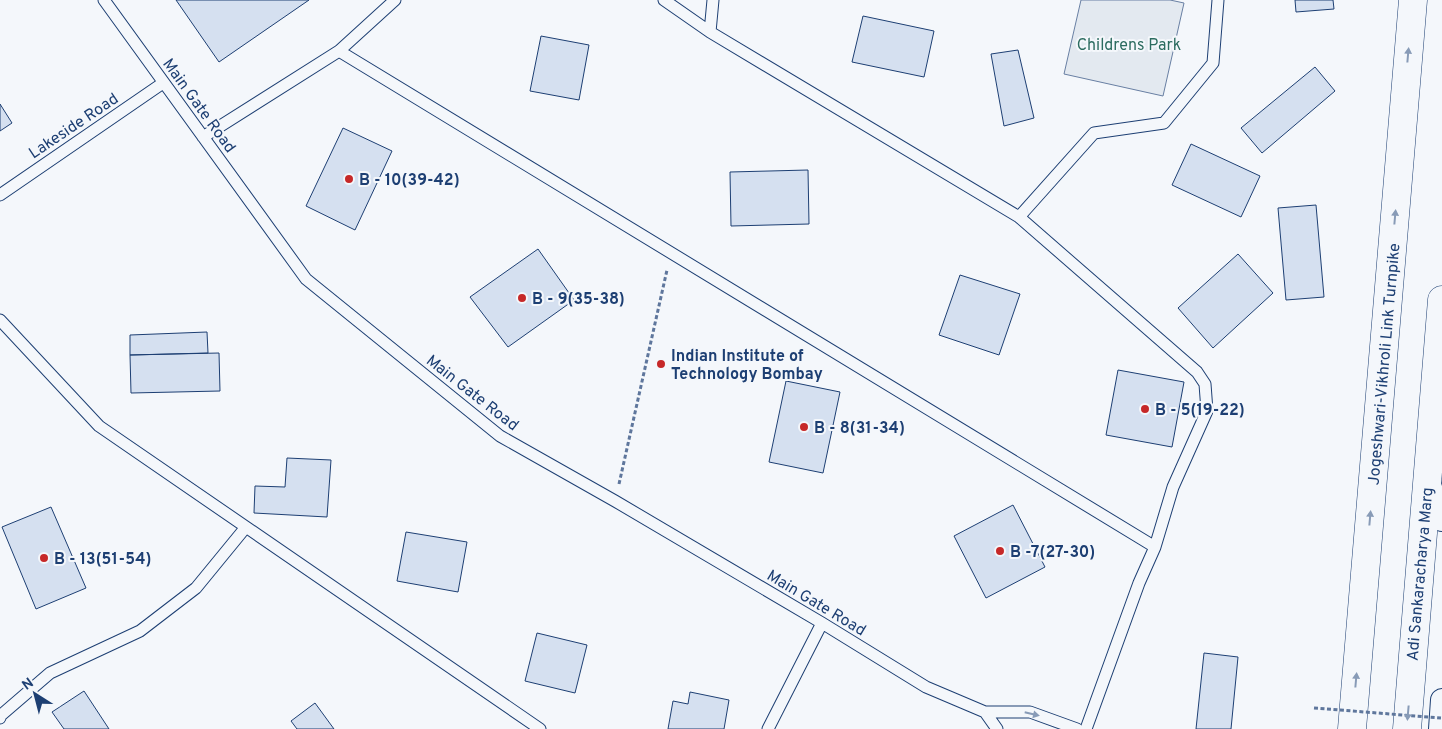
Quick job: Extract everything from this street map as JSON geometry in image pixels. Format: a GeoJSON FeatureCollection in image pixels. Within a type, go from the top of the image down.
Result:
{"type":"FeatureCollection","features":[{"type":"Feature","properties":{"kind":"main road","name":"Jogeshwari-Vikhroli Link Turnpike"},"geometry":{"type":"LineString","coordinates":[[1352,729],[1413,0]]}},
{"type":"Feature","properties":{"kind":"main road","name":"Adi Sankaracharya Marg"},"geometry":{"type":"LineString","coordinates":[[1407,729],[1427,477],[1437,409],[1442,300]]}},
{"type":"Feature","properties":{"kind":"street"},"geometry":{"type":"LineString","coordinates":[[1427,477],[1442,520]]}},
{"type":"Feature","properties":{"kind":"lane","name":"Main Gate Road"},"geometry":{"type":"LineString","coordinates":[[104,0],[306,279],[500,436],[616,501],[926,687],[985,712],[1030,712],[1077,729]]}},
{"type":"Feature","properties":{"kind":"lane"},"geometry":{"type":"LineString","coordinates":[[203,137],[339,52],[395,0]]}},
{"type":"Feature","properties":{"kind":"lane"},"geometry":{"type":"LineString","coordinates":[[664,0],[710,32],[1019,217],[1197,372],[1205,384],[1207,411],[1173,487],[1155,547],[1139,583],[1086,729]]}},
{"type":"Feature","properties":{"kind":"lane"},"geometry":{"type":"LineString","coordinates":[[710,32],[712,0]]}},
{"type":"Feature","properties":{"kind":"lane"},"geometry":{"type":"LineString","coordinates":[[1019,217],[1094,133],[1164,122],[1213,63],[1218,0]]}},
{"type":"Feature","properties":{"kind":"lane"},"geometry":{"type":"LineString","coordinates":[[339,52],[1155,547]]}},
{"type":"Feature","properties":{"kind":"lane","name":"Lakeside Road"},"geometry":{"type":"LineString","coordinates":[[0,195],[164,82]]}},
{"type":"Feature","properties":{"kind":"lane"},"geometry":{"type":"LineString","coordinates":[[0,320],[99,426],[540,729]]}},
{"type":"Feature","properties":{"kind":"lane"},"geometry":{"type":"LineString","coordinates":[[0,718],[50,673],[140,631],[196,588],[246,526]]}},
{"type":"Feature","properties":{"kind":"lane"},"geometry":{"type":"LineString","coordinates":[[768,729],[822,623]]}},
{"type":"Feature","properties":{"kind":"lane"},"geometry":{"type":"LineString","coordinates":[[985,712],[997,729]]}},
{"type":"Feature","properties":{"kind":"path"},"geometry":{"type":"LineString","coordinates":[[616,501],[671,252]]}},
{"type":"Feature","properties":{"kind":"path"},"geometry":{"type":"LineString","coordinates":[[1314,708],[1441,715]]}},
{"type":"Feature","properties":{"kind":"green space","name":"Childrens Park"},"geometry":{"type":"Polygon","coordinates":[[[1081,0],[1170,0],[1184,3],[1163,96],[1064,74],[1081,0]]]}},
{"type":"Feature","properties":{"kind":"building"},"geometry":{"type":"Polygon","coordinates":[[[176,0],[309,0],[219,62],[176,0]]]}},
{"type":"Feature","properties":{"kind":"building"},"geometry":{"type":"Polygon","coordinates":[[[1295,0],[1333,0],[1334,9],[1296,12],[1295,0]]]}},
{"type":"Feature","properties":{"kind":"building"},"geometry":{"type":"Polygon","coordinates":[[[863,16],[934,31],[924,77],[852,62],[863,16]]]}},
{"type":"Feature","properties":{"kind":"building"},"geometry":{"type":"Polygon","coordinates":[[[541,36],[589,45],[579,100],[530,91],[541,36]]]}},
{"type":"Feature","properties":{"kind":"building"},"geometry":{"type":"Polygon","coordinates":[[[1018,50],[1034,118],[1004,126],[991,54],[1018,50]]]}},
{"type":"Feature","properties":{"kind":"building"},"geometry":{"type":"Polygon","coordinates":[[[1315,67],[1335,91],[1262,153],[1241,128],[1315,67]]]}},
{"type":"Feature","properties":{"kind":"building"},"geometry":{"type":"Polygon","coordinates":[[[0,104],[12,123],[0,131],[0,104]]]}},
{"type":"Feature","properties":{"kind":"building","name":"B - 10(39-42)"},"geometry":{"type":"Polygon","coordinates":[[[343,128],[392,151],[355,230],[306,206],[343,128]]]}},
{"type":"Feature","properties":{"kind":"building"},"geometry":{"type":"Polygon","coordinates":[[[1191,144],[1260,176],[1241,217],[1172,185],[1191,144]]]}},
{"type":"Feature","properties":{"kind":"building"},"geometry":{"type":"Polygon","coordinates":[[[808,170],[809,224],[731,226],[730,172],[808,170]]]}},
{"type":"Feature","properties":{"kind":"building"},"geometry":{"type":"Polygon","coordinates":[[[1316,205],[1324,297],[1286,300],[1278,208],[1316,205]]]}},
{"type":"Feature","properties":{"kind":"building","name":"B - 9(35-38)"},"geometry":{"type":"Polygon","coordinates":[[[538,249],[574,300],[508,347],[470,297],[538,249]]]}},
{"type":"Feature","properties":{"kind":"building"},"geometry":{"type":"Polygon","coordinates":[[[1238,254],[1273,293],[1213,348],[1178,308],[1238,254]]]}},
{"type":"Feature","properties":{"kind":"building"},"geometry":{"type":"Polygon","coordinates":[[[960,275],[1020,294],[999,355],[939,335],[960,275]]]}},
{"type":"Feature","properties":{"kind":"building"},"geometry":{"type":"Polygon","coordinates":[[[207,332],[208,353],[130,355],[130,335],[207,332]]]}},
{"type":"Feature","properties":{"kind":"building"},"geometry":{"type":"Polygon","coordinates":[[[219,353],[220,391],[131,393],[130,355],[219,353]]]}},
{"type":"Feature","properties":{"kind":"building","name":"B - 5(19-22)"},"geometry":{"type":"Polygon","coordinates":[[[1118,370],[1184,382],[1172,447],[1106,435],[1118,370]]]}},
{"type":"Feature","properties":{"kind":"building","name":"B - 8(31-34)"},"geometry":{"type":"Polygon","coordinates":[[[786,381],[840,392],[823,473],[769,462],[786,381]]]}},
{"type":"Feature","properties":{"kind":"building"},"geometry":{"type":"Polygon","coordinates":[[[287,458],[331,460],[327,517],[254,513],[255,486],[285,487],[287,458]]]}},
{"type":"Feature","properties":{"kind":"building","name":"B -7(27-30)"},"geometry":{"type":"Polygon","coordinates":[[[1013,505],[1045,567],[986,598],[954,536],[1013,505]]]}},
{"type":"Feature","properties":{"kind":"building","name":"B - 13(51-54)"},"geometry":{"type":"Polygon","coordinates":[[[51,507],[86,588],[36,609],[2,527],[51,507]]]}},
{"type":"Feature","properties":{"kind":"building"},"geometry":{"type":"Polygon","coordinates":[[[406,532],[467,542],[458,592],[397,581],[406,532]]]}},
{"type":"Feature","properties":{"kind":"building"},"geometry":{"type":"Polygon","coordinates":[[[537,633],[587,645],[575,693],[525,681],[537,633]]]}},
{"type":"Feature","properties":{"kind":"building"},"geometry":{"type":"Polygon","coordinates":[[[1204,653],[1238,657],[1231,729],[1196,729],[1204,653]]]}},
{"type":"Feature","properties":{"kind":"building"},"geometry":{"type":"Polygon","coordinates":[[[84,691],[109,729],[64,729],[52,712],[84,691]]]}},
{"type":"Feature","properties":{"kind":"building"},"geometry":{"type":"Polygon","coordinates":[[[690,692],[729,700],[724,729],[668,729],[673,701],[688,704],[690,692]]]}},
{"type":"Feature","properties":{"kind":"building"},"geometry":{"type":"Polygon","coordinates":[[[315,703],[334,729],[297,729],[291,721],[315,703]]]}},
{"type":"Feature","properties":{"kind":"place","name":"B - 10(39-42)"},"geometry":{"type":"Point","coordinates":[349,179]}},
{"type":"Feature","properties":{"kind":"place","name":"B - 9(35-38)"},"geometry":{"type":"Point","coordinates":[522,298]}},
{"type":"Feature","properties":{"kind":"place","name":"Indian Institute of Technology Bombay"},"geometry":{"type":"Point","coordinates":[661,364]}},
{"type":"Feature","properties":{"kind":"place","name":"B - 5(19-22)"},"geometry":{"type":"Point","coordinates":[1145,409]}},
{"type":"Feature","properties":{"kind":"place","name":"B - 8(31-34)"},"geometry":{"type":"Point","coordinates":[804,427]}},
{"type":"Feature","properties":{"kind":"place","name":"B -7(27-30)"},"geometry":{"type":"Point","coordinates":[1000,551]}},
{"type":"Feature","properties":{"kind":"place","name":"B - 13(51-54)"},"geometry":{"type":"Point","coordinates":[44,558]}}]}
